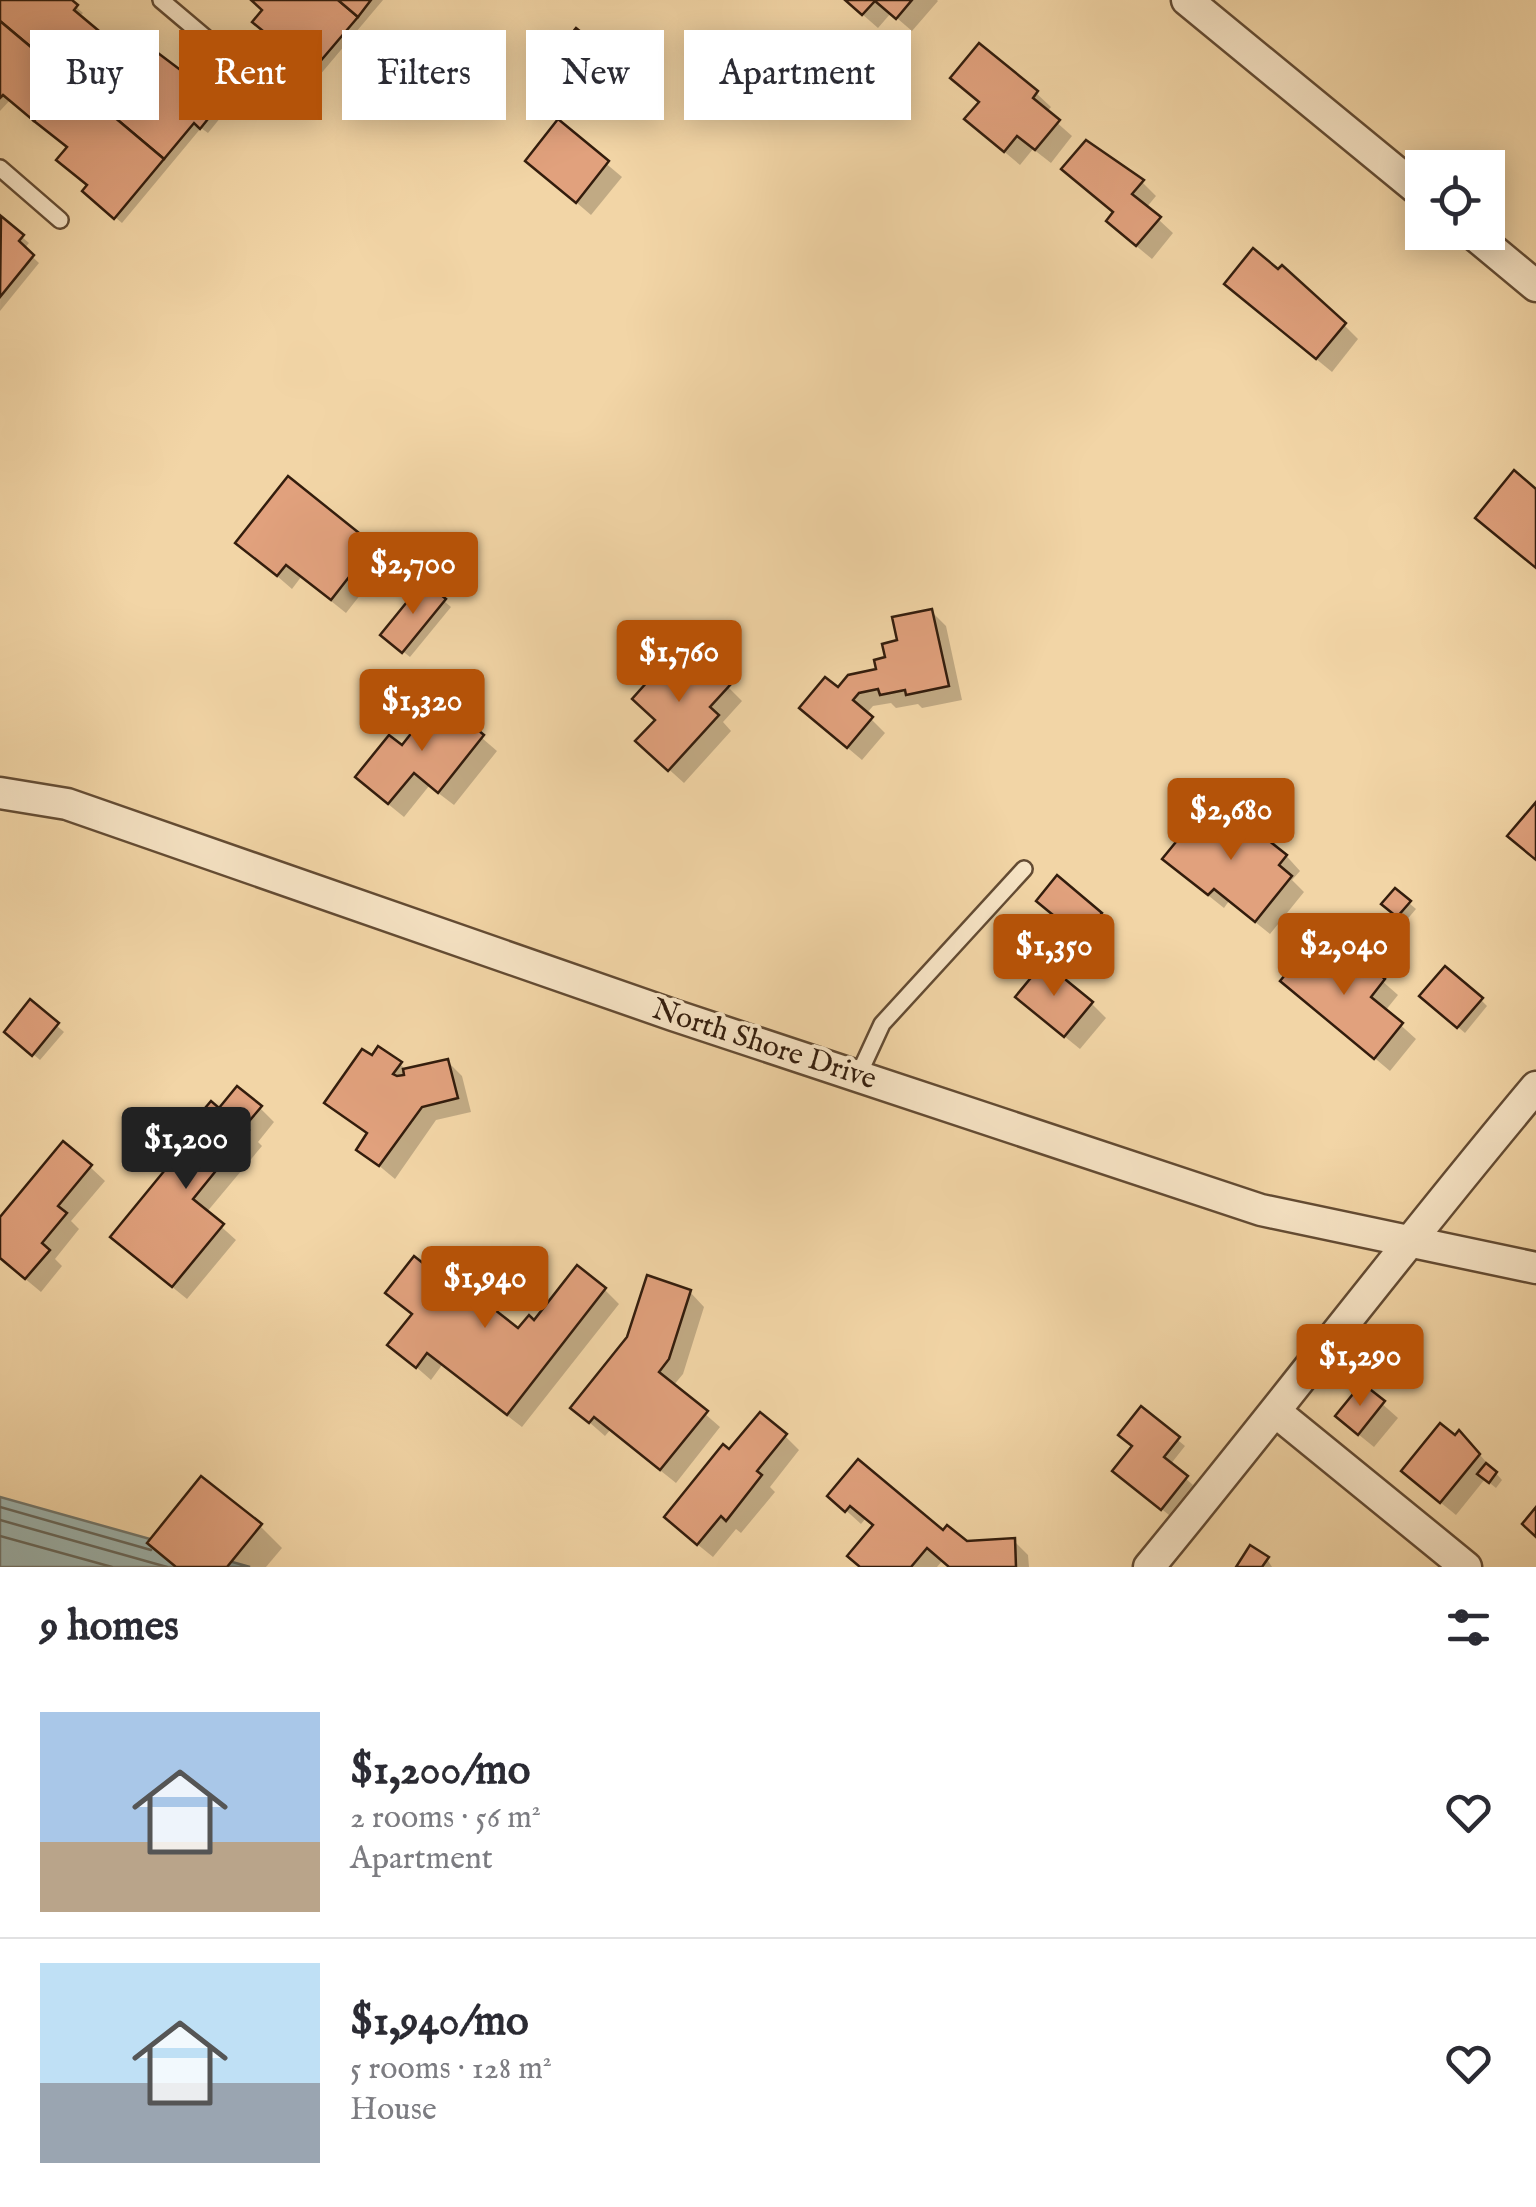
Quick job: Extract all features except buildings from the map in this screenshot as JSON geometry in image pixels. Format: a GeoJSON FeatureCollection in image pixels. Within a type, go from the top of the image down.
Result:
{"type":"FeatureCollection","features":[{"type":"Feature","properties":{"kind":"street"},"geometry":{"type":"LineString","coordinates":[[1187,0],[1405,179]]}},
{"type":"Feature","properties":{"kind":"street"},"geometry":{"type":"LineString","coordinates":[[1493,250],[1536,286]]}},
{"type":"Feature","properties":{"kind":"street","name":"North Shore Drive"},"geometry":{"type":"LineString","coordinates":[[0,793],[66,804],[1261,1210],[1536,1268]]}},
{"type":"Feature","properties":{"kind":"street"},"geometry":{"type":"LineString","coordinates":[[1149,1567],[1276,1412],[1406,1241],[1536,1087]]}},
{"type":"Feature","properties":{"kind":"street"},"geometry":{"type":"LineString","coordinates":[[1276,1412],[1466,1567]]}},
{"type":"Feature","properties":{"kind":"lane"},"geometry":{"type":"LineString","coordinates":[[161,0],[197,30]]}},
{"type":"Feature","properties":{"kind":"lane"},"geometry":{"type":"LineString","coordinates":[[0,168],[60,220]]}},
{"type":"Feature","properties":{"kind":"lane"},"geometry":{"type":"LineString","coordinates":[[858,1076],[882,1024],[1024,869]]}},
{"type":"Feature","properties":{"kind":"water"},"geometry":{"type":"Polygon","coordinates":[[[0,1497],[250,1567],[0,1567],[0,1497]]]}}]}
